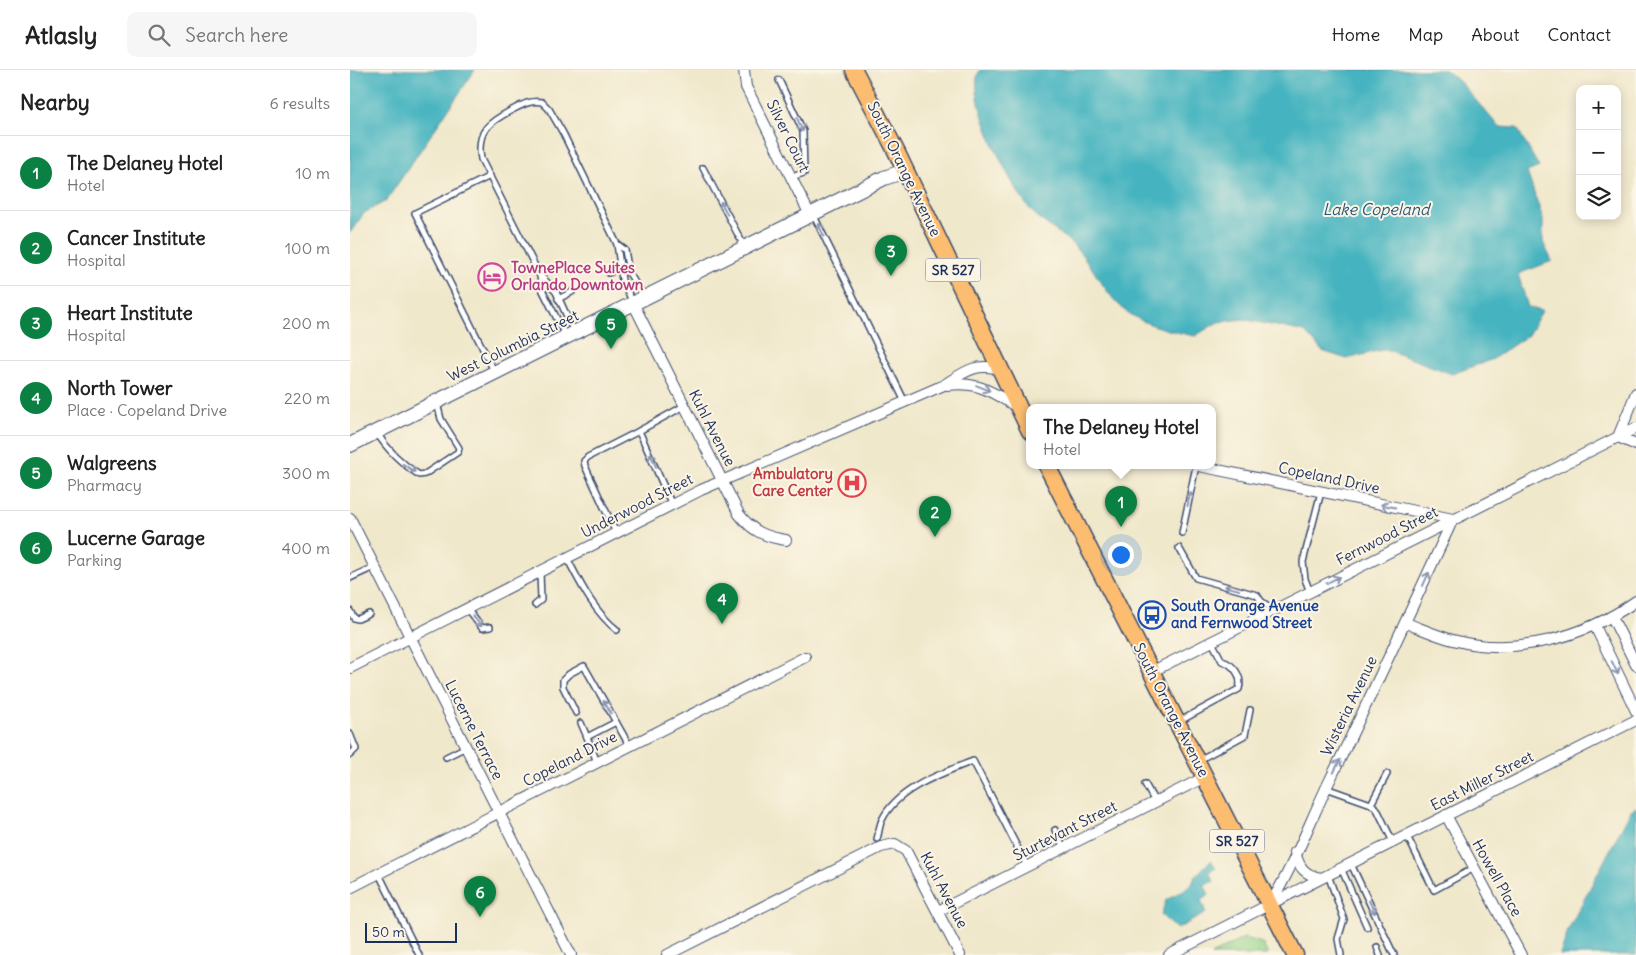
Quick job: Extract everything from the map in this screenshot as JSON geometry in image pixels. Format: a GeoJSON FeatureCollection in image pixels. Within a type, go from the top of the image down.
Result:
{"type":"FeatureCollection","features":[{"type":"Feature","properties":{"kind":"main road","name":"South Orange Avenue"},"geometry":{"type":"LineString","coordinates":[[854,70],[905,171],[1026,423]]}},
{"type":"Feature","properties":{"kind":"main road","name":"South Orange Avenue"},"geometry":{"type":"LineString","coordinates":[[1049,469],[1295,955]]}},
{"type":"Feature","properties":{"kind":"street","name":"Silver Court"},"geometry":{"type":"LineString","coordinates":[[744,70],[746,86],[791,177],[812,214]]}},
{"type":"Feature","properties":{"kind":"street","name":"West Columbia Street"},"geometry":{"type":"LineString","coordinates":[[350,445],[640,302],[884,178],[905,171]]}},
{"type":"Feature","properties":{"kind":"street","name":"Kuhl Avenue"},"geometry":{"type":"LineString","coordinates":[[640,302],[684,406],[739,514],[754,531],[772,538],[786,540]]}},
{"type":"Feature","properties":{"kind":"street","name":"Underwood Street"},"geometry":{"type":"LineString","coordinates":[[350,668],[672,505],[722,482],[944,385],[971,368],[986,365],[1001,369]]}},
{"type":"Feature","properties":{"kind":"street","name":"Underwood Street"},"geometry":{"type":"LineString","coordinates":[[944,385],[962,383],[979,386],[1018,407]]}},
{"type":"Feature","properties":{"kind":"street"},"geometry":{"type":"LineString","coordinates":[[1636,393],[1618,437],[1636,445]]}},
{"type":"Feature","properties":{"kind":"street","name":"Fernwood Street"},"geometry":{"type":"LineString","coordinates":[[1151,672],[1636,428]]}},
{"type":"Feature","properties":{"kind":"street","name":"Copeland Drive"},"geometry":{"type":"LineString","coordinates":[[1212,469],[1453,519]]}},
{"type":"Feature","properties":{"kind":"street","name":"Lucerne Terrace"},"geometry":{"type":"LineString","coordinates":[[350,518],[571,955]]}},
{"type":"Feature","properties":{"kind":"street","name":"Wisteria Avenue"},"geometry":{"type":"LineString","coordinates":[[1269,904],[1282,884],[1295,852],[1406,623],[1453,519]]}},
{"type":"Feature","properties":{"kind":"street"},"geometry":{"type":"LineString","coordinates":[[1406,623],[1454,640],[1512,646],[1545,641],[1595,626],[1636,601]]}},
{"type":"Feature","properties":{"kind":"street"},"geometry":{"type":"LineString","coordinates":[[1612,617],[1636,665]]}},
{"type":"Feature","properties":{"kind":"street"},"geometry":{"type":"LineString","coordinates":[[1595,626],[1636,711]]}},
{"type":"Feature","properties":{"kind":"street","name":"Copeland Drive"},"geometry":{"type":"LineString","coordinates":[[351,885],[379,873],[805,657]]}},
{"type":"Feature","properties":{"kind":"street","name":"East Miller Street"},"geometry":{"type":"LineString","coordinates":[[1324,876],[1636,720]]}},
{"type":"Feature","properties":{"kind":"street","name":"Sturtevant Street"},"geometry":{"type":"LineString","coordinates":[[938,911],[1205,777]]}},
{"type":"Feature","properties":{"kind":"street","name":"Howell Place"},"geometry":{"type":"LineString","coordinates":[[1446,815],[1521,955]]}},
{"type":"Feature","properties":{"kind":"street","name":"Kuhl Avenue"},"geometry":{"type":"LineString","coordinates":[[667,955],[881,847],[896,844],[906,851],[960,955]]}},
{"type":"Feature","properties":{"kind":"street"},"geometry":{"type":"LineString","coordinates":[[1295,852],[1297,862],[1304,873],[1324,876]]}},
{"type":"Feature","properties":{"kind":"street"},"geometry":{"type":"LineString","coordinates":[[1169,955],[1324,876]]}},
{"type":"Feature","properties":{"kind":"lane"},"geometry":{"type":"LineString","coordinates":[[779,80],[803,131],[804,173],[791,177]]}},
{"type":"Feature","properties":{"kind":"lane"},"geometry":{"type":"LineString","coordinates":[[571,336],[542,289],[540,276],[481,159],[479,148],[486,127],[493,120],[525,103],[542,102],[549,109],[563,133],[617,244],[622,280],[640,302]]}},
{"type":"Feature","properties":{"kind":"lane"},"geometry":{"type":"LineString","coordinates":[[703,168],[745,248]]}},
{"type":"Feature","properties":{"kind":"lane"},"geometry":{"type":"LineString","coordinates":[[490,176],[415,213],[495,374]]}},
{"type":"Feature","properties":{"kind":"lane"},"geometry":{"type":"LineString","coordinates":[[812,214],[905,402]]}},
{"type":"Feature","properties":{"kind":"lane"},"geometry":{"type":"LineString","coordinates":[[617,244],[626,250],[629,273],[640,302]]}},
{"type":"Feature","properties":{"kind":"lane"},"geometry":{"type":"LineString","coordinates":[[609,273],[621,267]]}},
{"type":"Feature","properties":{"kind":"lane"},"geometry":{"type":"LineString","coordinates":[[540,276],[556,292],[571,336]]}},
{"type":"Feature","properties":{"kind":"lane"},"geometry":{"type":"LineString","coordinates":[[558,299],[572,292]]}},
{"type":"Feature","properties":{"kind":"lane"},"geometry":{"type":"LineString","coordinates":[[376,432],[386,447],[400,462],[419,475],[425,474],[458,452],[460,448],[441,419],[437,402]]}},
{"type":"Feature","properties":{"kind":"lane"},"geometry":{"type":"LineString","coordinates":[[616,533],[584,461],[588,456],[684,406]]}},
{"type":"Feature","properties":{"kind":"lane"},"geometry":{"type":"LineString","coordinates":[[639,431],[672,505]]}},
{"type":"Feature","properties":{"kind":"lane"},"geometry":{"type":"LineString","coordinates":[[1182,533],[1197,469]]}},
{"type":"Feature","properties":{"kind":"lane"},"geometry":{"type":"LineString","coordinates":[[1310,592],[1305,579],[1303,562],[1321,492]]}},
{"type":"Feature","properties":{"kind":"lane"},"geometry":{"type":"LineString","coordinates":[[1179,548],[1196,578],[1257,595],[1261,601],[1274,610]]}},
{"type":"Feature","properties":{"kind":"lane"},"geometry":{"type":"LineString","coordinates":[[567,558],[596,608],[608,623],[617,630]]}},
{"type":"Feature","properties":{"kind":"lane"},"geometry":{"type":"LineString","coordinates":[[350,578],[375,566]]}},
{"type":"Feature","properties":{"kind":"lane"},"geometry":{"type":"LineString","coordinates":[[535,605],[541,600],[540,572]]}},
{"type":"Feature","properties":{"kind":"lane"},"geometry":{"type":"LineString","coordinates":[[467,608],[482,628],[490,627]]}},
{"type":"Feature","properties":{"kind":"lane"},"geometry":{"type":"LineString","coordinates":[[350,611],[354,618],[358,619],[369,614]]}},
{"type":"Feature","properties":{"kind":"lane"},"geometry":{"type":"LineString","coordinates":[[1177,722],[1239,689],[1240,679],[1235,668],[1230,663],[1222,661],[1212,641]]}},
{"type":"Feature","properties":{"kind":"lane"},"geometry":{"type":"LineString","coordinates":[[576,713],[563,687],[563,680],[569,674],[584,666],[629,746]]}},
{"type":"Feature","properties":{"kind":"lane"},"geometry":{"type":"LineString","coordinates":[[1196,761],[1245,735],[1250,710]]}},
{"type":"Feature","properties":{"kind":"lane"},"geometry":{"type":"LineString","coordinates":[[587,738],[616,722]]}},
{"type":"Feature","properties":{"kind":"lane"},"geometry":{"type":"LineString","coordinates":[[581,723],[597,762]]}},
{"type":"Feature","properties":{"kind":"lane"},"geometry":{"type":"LineString","coordinates":[[350,734],[356,749],[355,753],[350,755]]}},
{"type":"Feature","properties":{"kind":"lane"},"geometry":{"type":"LineString","coordinates":[[446,757],[466,747]]}},
{"type":"Feature","properties":{"kind":"lane"},"geometry":{"type":"LineString","coordinates":[[877,839],[881,821],[889,809],[907,794],[941,774],[973,762],[1027,866]]}},
{"type":"Feature","properties":{"kind":"lane"},"geometry":{"type":"LineString","coordinates":[[1371,804],[1387,774]]}},
{"type":"Feature","properties":{"kind":"lane"},"geometry":{"type":"LineString","coordinates":[[1146,784],[1155,802]]}},
{"type":"Feature","properties":{"kind":"lane"},"geometry":{"type":"LineString","coordinates":[[1326,788],[1371,804],[1377,809],[1393,842]]}},
{"type":"Feature","properties":{"kind":"lane"},"geometry":{"type":"LineString","coordinates":[[1055,830],[1064,848]]}},
{"type":"Feature","properties":{"kind":"lane"},"geometry":{"type":"LineString","coordinates":[[1407,835],[1434,890],[1474,868]]}},
{"type":"Feature","properties":{"kind":"lane"},"geometry":{"type":"LineString","coordinates":[[1346,866],[1367,927]]}},
{"type":"Feature","properties":{"kind":"lane"},"geometry":{"type":"LineString","coordinates":[[1346,866],[1394,955]]}},
{"type":"Feature","properties":{"kind":"lane"},"geometry":{"type":"LineString","coordinates":[[379,873],[419,955]]}},
{"type":"Feature","properties":{"kind":"lane"},"geometry":{"type":"LineString","coordinates":[[1324,876],[1344,919],[1338,939],[1341,955]]}},
{"type":"Feature","properties":{"kind":"lane"},"geometry":{"type":"LineString","coordinates":[[1377,947],[1380,955]]}},
{"type":"Feature","properties":{"kind":"green space"},"geometry":{"type":"Polygon","coordinates":[[[1244,938],[1262,943],[1268,955],[1211,955],[1244,938]]]}},
{"type":"Feature","properties":{"kind":"water"},"geometry":{"type":"Polygon","coordinates":[[[350,70],[475,70],[386,201],[364,213],[350,233],[350,70]]]}},
{"type":"Feature","properties":{"kind":"water","name":"Lake Copeland"},"geometry":{"type":"Polygon","coordinates":[[[980,70],[1446,70],[1460,82],[1499,127],[1517,128],[1539,167],[1527,172],[1543,219],[1543,242],[1552,261],[1518,274],[1528,307],[1542,311],[1528,335],[1493,359],[1452,374],[1385,349],[1347,359],[1322,351],[1305,332],[1243,319],[1218,322],[1195,336],[1145,322],[1119,305],[1078,250],[1035,214],[1021,197],[1002,162],[984,119],[978,99],[977,82],[980,70]]]}},
{"type":"Feature","properties":{"kind":"water"},"geometry":{"type":"Polygon","coordinates":[[[1636,807],[1636,955],[1560,955],[1568,930],[1631,810],[1636,807]]]}},
{"type":"Feature","properties":{"kind":"water"},"geometry":{"type":"Polygon","coordinates":[[[1211,860],[1216,868],[1209,872],[1214,881],[1204,885],[1209,894],[1201,900],[1206,913],[1177,929],[1161,915],[1166,900],[1191,886],[1196,875],[1211,860]]]}},
{"type":"Feature","properties":{"kind":"place","name":"Heart Institute"},"geometry":{"type":"Point","coordinates":[891,276]}},
{"type":"Feature","properties":{"kind":"place","name":"TownePlace Suites Orlando Downtown"},"geometry":{"type":"Point","coordinates":[492,277]}},
{"type":"Feature","properties":{"kind":"place","name":"Walgreens"},"geometry":{"type":"Point","coordinates":[611,349]}},
{"type":"Feature","properties":{"kind":"place","name":"Ambulatory Care Center"},"geometry":{"type":"Point","coordinates":[852,483]}},
{"type":"Feature","properties":{"kind":"place","name":"The Delaney Hotel"},"geometry":{"type":"Point","coordinates":[1121,527]}},
{"type":"Feature","properties":{"kind":"place","name":"Cancer Institute"},"geometry":{"type":"Point","coordinates":[935,537]}},
{"type":"Feature","properties":{"kind":"place","name":"South Orange Avenue and Fernwood Street"},"geometry":{"type":"Point","coordinates":[1152,615]}},
{"type":"Feature","properties":{"kind":"place","name":"North Tower"},"geometry":{"type":"Point","coordinates":[722,624]}},
{"type":"Feature","properties":{"kind":"place","name":"Lucerne Garage"},"geometry":{"type":"Point","coordinates":[480,917]}}]}
